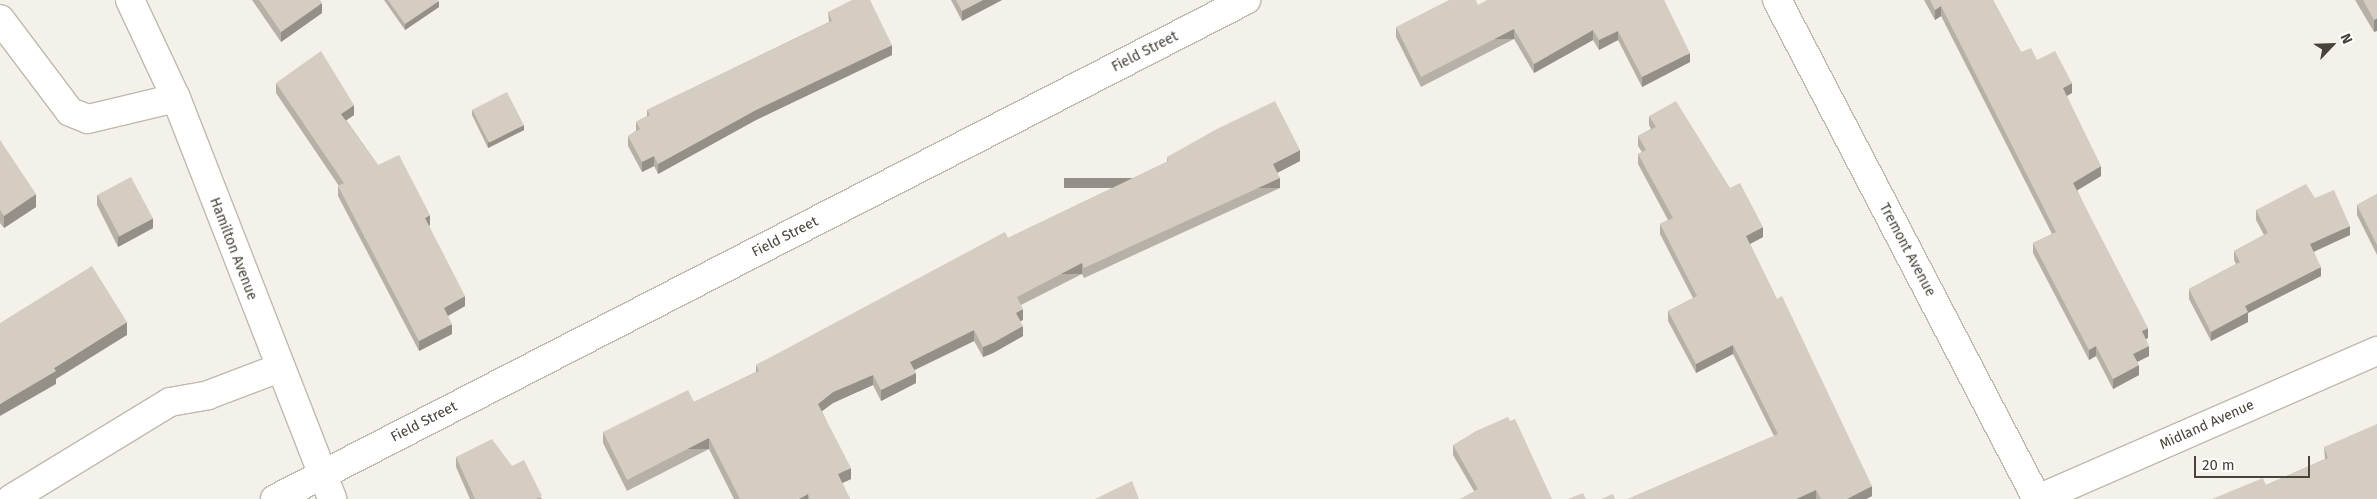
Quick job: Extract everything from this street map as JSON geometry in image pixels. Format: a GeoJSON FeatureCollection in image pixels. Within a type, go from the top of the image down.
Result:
{"type":"FeatureCollection","features":[{"type":"Feature","properties":{"kind":"street","name":"Hamilton Avenue"},"geometry":{"type":"LineString","coordinates":[[130,0],[176,98],[279,368],[332,499]]}},
{"type":"Feature","properties":{"kind":"street","name":"Field Street"},"geometry":{"type":"LineString","coordinates":[[275,499],[1246,0]]}},
{"type":"Feature","properties":{"kind":"street","name":"Tremont Avenue"},"geometry":{"type":"LineString","coordinates":[[1777,0],[2037,499]]}},
{"type":"Feature","properties":{"kind":"street"},"geometry":{"type":"LineString","coordinates":[[0,19],[70,112],[88,119],[176,98]]}},
{"type":"Feature","properties":{"kind":"street","name":"Midland Avenue"},"geometry":{"type":"LineString","coordinates":[[2037,499],[2377,351]]}},
{"type":"Feature","properties":{"kind":"street"},"geometry":{"type":"LineString","coordinates":[[11,499],[170,402],[208,395],[279,368]]}},
{"type":"Feature","properties":{"kind":"building"},"geometry":{"type":"Polygon","coordinates":[[[259,0],[320,0],[322,3],[281,32],[259,0]]]}},
{"type":"Feature","properties":{"kind":"building"},"geometry":{"type":"Polygon","coordinates":[[[388,0],[438,0],[439,1],[405,24],[388,0]]]}},
{"type":"Feature","properties":{"kind":"building"},"geometry":{"type":"Polygon","coordinates":[[[852,0],[870,0],[892,45],[756,110],[658,164],[654,156],[642,162],[628,136],[640,129],[636,122],[650,115],[647,110],[832,21],[828,12],[852,0]]]}},
{"type":"Feature","properties":{"kind":"building"},"geometry":{"type":"Polygon","coordinates":[[[956,0],[983,0],[962,11],[956,0]]]}},
{"type":"Feature","properties":{"kind":"building"},"geometry":{"type":"Polygon","coordinates":[[[1449,0],[1476,0],[1478,5],[1487,0],[1664,0],[1690,53],[1642,77],[1618,31],[1599,40],[1593,30],[1534,64],[1514,29],[1421,77],[1396,27],[1449,0]]]}},
{"type":"Feature","properties":{"kind":"building"},"geometry":{"type":"Polygon","coordinates":[[[1930,0],[1993,0],[2021,52],[2031,48],[2037,60],[2055,51],[2072,83],[2063,88],[2101,166],[2073,183],[2148,328],[2142,331],[2149,346],[2133,354],[2139,365],[2113,379],[2096,346],[2089,350],[2033,243],[2056,232],[1941,6],[1935,10],[1930,0]]]}},
{"type":"Feature","properties":{"kind":"building"},"geometry":{"type":"Polygon","coordinates":[[[2363,0],[2377,0],[2377,18],[2374,20],[2363,0]]]}},
{"type":"Feature","properties":{"kind":"building"},"geometry":{"type":"Polygon","coordinates":[[[321,51],[354,105],[341,114],[378,165],[399,155],[430,215],[425,218],[465,296],[444,308],[452,324],[419,341],[338,186],[344,183],[276,83],[321,51]]]}},
{"type":"Feature","properties":{"kind":"building"},"geometry":{"type":"Polygon","coordinates":[[[507,92],[524,125],[489,143],[472,110],[507,92]]]}},
{"type":"Feature","properties":{"kind":"building"},"geometry":{"type":"Polygon","coordinates":[[[1275,101],[1300,150],[1273,164],[1280,178],[1084,268],[1082,263],[1017,297],[1023,309],[1016,313],[1023,326],[993,343],[983,347],[974,330],[910,362],[916,373],[881,390],[873,375],[833,392],[818,404],[851,468],[838,474],[850,499],[810,499],[808,494],[799,499],[740,499],[709,438],[627,480],[603,432],[688,390],[694,402],[759,371],[756,365],[1005,232],[1008,238],[1168,161],[1167,157],[1215,130],[1275,101]]]}},
{"type":"Feature","properties":{"kind":"building"},"geometry":{"type":"Polygon","coordinates":[[[1676,101],[1730,188],[1740,183],[1763,227],[1746,236],[1777,299],[1782,296],[1872,486],[1847,499],[1821,499],[1816,490],[1796,499],[1628,499],[1778,434],[1733,345],[1696,364],[1668,311],[1697,296],[1660,224],[1673,218],[1638,154],[1646,150],[1638,136],[1656,127],[1649,116],[1676,101]]]}},
{"type":"Feature","properties":{"kind":"building"},"geometry":{"type":"Polygon","coordinates":[[[0,140],[36,194],[4,216],[0,210],[0,140]]]}},
{"type":"Feature","properties":{"kind":"building"},"geometry":{"type":"Polygon","coordinates":[[[131,177],[153,218],[120,236],[97,195],[131,177]]]}},
{"type":"Feature","properties":{"kind":"building"},"geometry":{"type":"Polygon","coordinates":[[[2306,184],[2315,198],[2334,190],[2350,226],[2310,244],[2321,267],[2245,306],[2248,312],[2211,332],[2189,289],[2240,262],[2234,251],[2268,233],[2256,210],[2306,184]]]}},
{"type":"Feature","properties":{"kind":"building"},"geometry":{"type":"Polygon","coordinates":[[[2377,194],[2377,245],[2357,205],[2377,194]]]}},
{"type":"Feature","properties":{"kind":"building"},"geometry":{"type":"Polygon","coordinates":[[[92,266],[127,322],[54,368],[56,371],[0,404],[0,323],[92,266]]]}},
{"type":"Feature","properties":{"kind":"building"},"geometry":{"type":"Polygon","coordinates":[[[1508,417],[1510,421],[1515,419],[1552,499],[1460,499],[1478,489],[1453,445],[1476,431],[1508,417]]]}},
{"type":"Feature","properties":{"kind":"building"},"geometry":{"type":"Polygon","coordinates":[[[2377,424],[2377,499],[2212,499],[2263,478],[2266,485],[2328,458],[2324,447],[2377,424]]]}},
{"type":"Feature","properties":{"kind":"building"},"geometry":{"type":"Polygon","coordinates":[[[492,439],[512,466],[524,460],[542,496],[536,499],[475,499],[456,457],[492,439]]]}},
{"type":"Feature","properties":{"kind":"building"},"geometry":{"type":"Polygon","coordinates":[[[1132,481],[1139,499],[1095,499],[1132,481]]]}},
{"type":"Feature","properties":{"kind":"building"},"geometry":{"type":"Polygon","coordinates":[[[1583,493],[1586,499],[1568,499],[1583,493]]]}},
{"type":"Feature","properties":{"kind":"building"},"geometry":{"type":"Polygon","coordinates":[[[1613,494],[1615,499],[1601,499],[1613,494]]]}}]}
